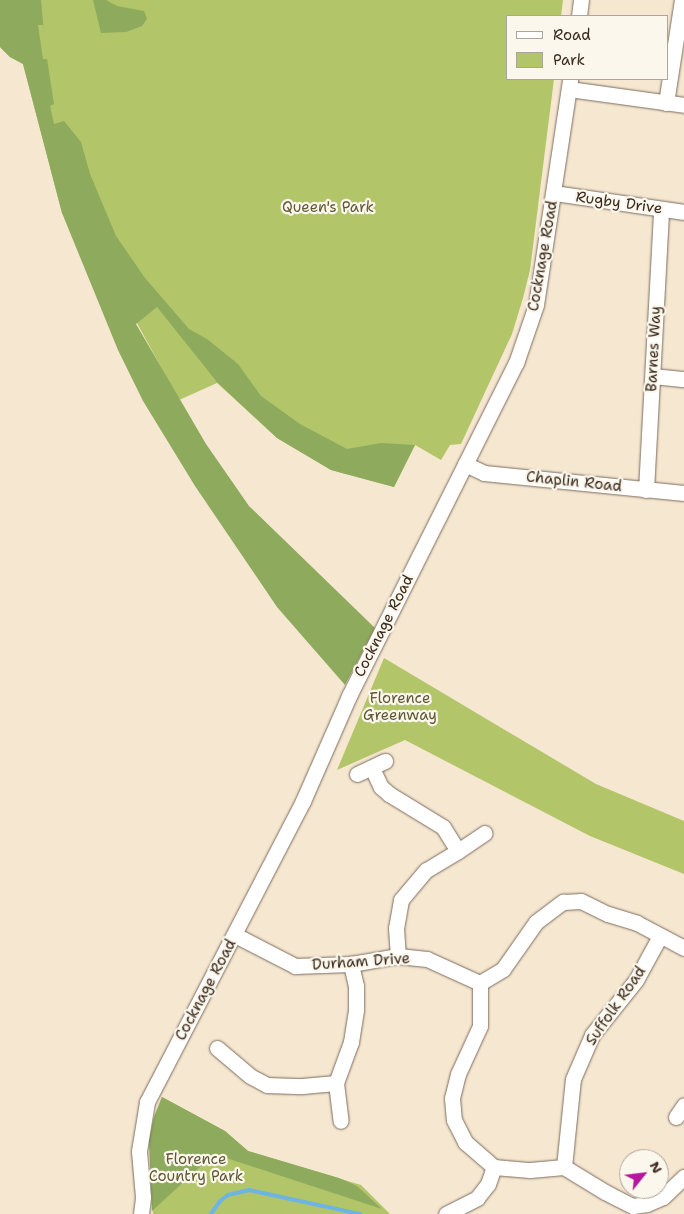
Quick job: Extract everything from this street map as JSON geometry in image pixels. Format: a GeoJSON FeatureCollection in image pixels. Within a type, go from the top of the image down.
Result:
{"type":"FeatureCollection","features":[{"type":"Feature","properties":{"kind":"street"},"geometry":{"type":"LineString","coordinates":[[579,15],[581,0]]}},
{"type":"Feature","properties":{"kind":"street"},"geometry":{"type":"LineString","coordinates":[[666,103],[682,0]]}},
{"type":"Feature","properties":{"kind":"street"},"geometry":{"type":"LineString","coordinates":[[570,84],[684,105]]}},
{"type":"Feature","properties":{"kind":"street","name":"Cocknage Road"},"geometry":{"type":"LineString","coordinates":[[141,1214],[143,1197],[139,1151],[147,1102],[235,935],[303,800],[374,646],[516,363],[536,305],[570,84]]}},
{"type":"Feature","properties":{"kind":"street","name":"Rugby Drive"},"geometry":{"type":"LineString","coordinates":[[554,194],[684,212]]}},
{"type":"Feature","properties":{"kind":"street","name":"Barnes Way"},"geometry":{"type":"LineString","coordinates":[[646,490],[654,376],[661,209]]}},
{"type":"Feature","properties":{"kind":"street"},"geometry":{"type":"LineString","coordinates":[[654,376],[684,378]]}},
{"type":"Feature","properties":{"kind":"street","name":"Chaplin Road"},"geometry":{"type":"LineString","coordinates":[[465,464],[484,473],[684,493]]}},
{"type":"Feature","properties":{"kind":"street"},"geometry":{"type":"LineString","coordinates":[[358,774],[379,765],[381,787],[388,794],[443,827],[458,851]]}},
{"type":"Feature","properties":{"kind":"street"},"geometry":{"type":"LineString","coordinates":[[398,956],[396,928],[401,900],[426,870],[485,833]]}},
{"type":"Feature","properties":{"kind":"street"},"geometry":{"type":"LineString","coordinates":[[684,948],[637,923],[608,914],[581,901],[563,902],[536,922],[503,969],[476,980],[480,1026],[458,1074],[452,1098],[454,1120],[464,1142],[494,1167],[530,1170],[564,1167],[605,1192],[633,1206],[647,1204],[663,1197],[684,1177]]}},
{"type":"Feature","properties":{"kind":"street","name":"Durham Drive"},"geometry":{"type":"LineString","coordinates":[[235,935],[295,966],[351,964],[398,956],[427,959],[476,980]]}},
{"type":"Feature","properties":{"kind":"street","name":"Suffolk Road"},"geometry":{"type":"LineString","coordinates":[[564,1167],[573,1079],[592,1035],[636,980],[660,936]]}},
{"type":"Feature","properties":{"kind":"street"},"geometry":{"type":"LineString","coordinates":[[340,1121],[336,1083],[351,1042],[356,1010],[356,986],[351,964]]}},
{"type":"Feature","properties":{"kind":"street"},"geometry":{"type":"LineString","coordinates":[[226,1048],[250,1076],[267,1085],[302,1086],[336,1083]]}},
{"type":"Feature","properties":{"kind":"street"},"geometry":{"type":"LineString","coordinates":[[456,1212],[477,1198],[488,1184],[494,1167]]}},
{"type":"Feature","properties":{"kind":"green space","name":"Queen's Park"},"geometry":{"type":"Polygon","coordinates":[[[0,0],[563,0],[561,15],[507,15],[507,80],[554,80],[530,270],[523,298],[512,334],[461,444],[450,445],[441,460],[415,445],[394,487],[331,470],[277,438],[217,383],[179,400],[138,325],[109,264],[62,213],[23,64],[10,57],[0,47],[0,0]]]}},
{"type":"Feature","properties":{"kind":"green space"},"geometry":{"type":"Polygon","coordinates":[[[0,0],[41,0],[44,33],[43,25],[38,25],[43,59],[47,59],[54,104],[50,106],[54,124],[64,121],[81,142],[90,174],[116,236],[145,278],[189,329],[207,339],[238,364],[261,396],[300,424],[347,449],[381,443],[415,445],[394,487],[331,470],[277,438],[217,382],[157,307],[136,324],[206,444],[249,506],[375,628],[345,685],[277,607],[195,486],[143,401],[118,350],[62,213],[23,64],[10,57],[0,47],[0,0]]]}},
{"type":"Feature","properties":{"kind":"green space"},"geometry":{"type":"Polygon","coordinates":[[[93,0],[106,0],[117,6],[144,11],[147,19],[142,26],[126,32],[101,33],[93,0]]]}},
{"type":"Feature","properties":{"kind":"green space","name":"Florence Greenway"},"geometry":{"type":"Polygon","coordinates":[[[384,658],[596,784],[684,821],[684,874],[590,836],[405,740],[337,770],[384,658]]]}},
{"type":"Feature","properties":{"kind":"green space","name":"Florence Country Park"},"geometry":{"type":"Polygon","coordinates":[[[162,1097],[225,1131],[248,1151],[361,1185],[390,1214],[153,1214],[149,1141],[154,1117],[162,1097]]]}},
{"type":"Feature","properties":{"kind":"green space"},"geometry":{"type":"Polygon","coordinates":[[[162,1097],[225,1131],[248,1151],[339,1178],[357,1186],[382,1209],[214,1154],[152,1211],[149,1141],[154,1117],[162,1097]]]}},
{"type":"Feature","properties":{"kind":"waterway"},"geometry":{"type":"LineString","coordinates":[[211,1214],[220,1201],[228,1195],[249,1190],[360,1214]]}}]}
